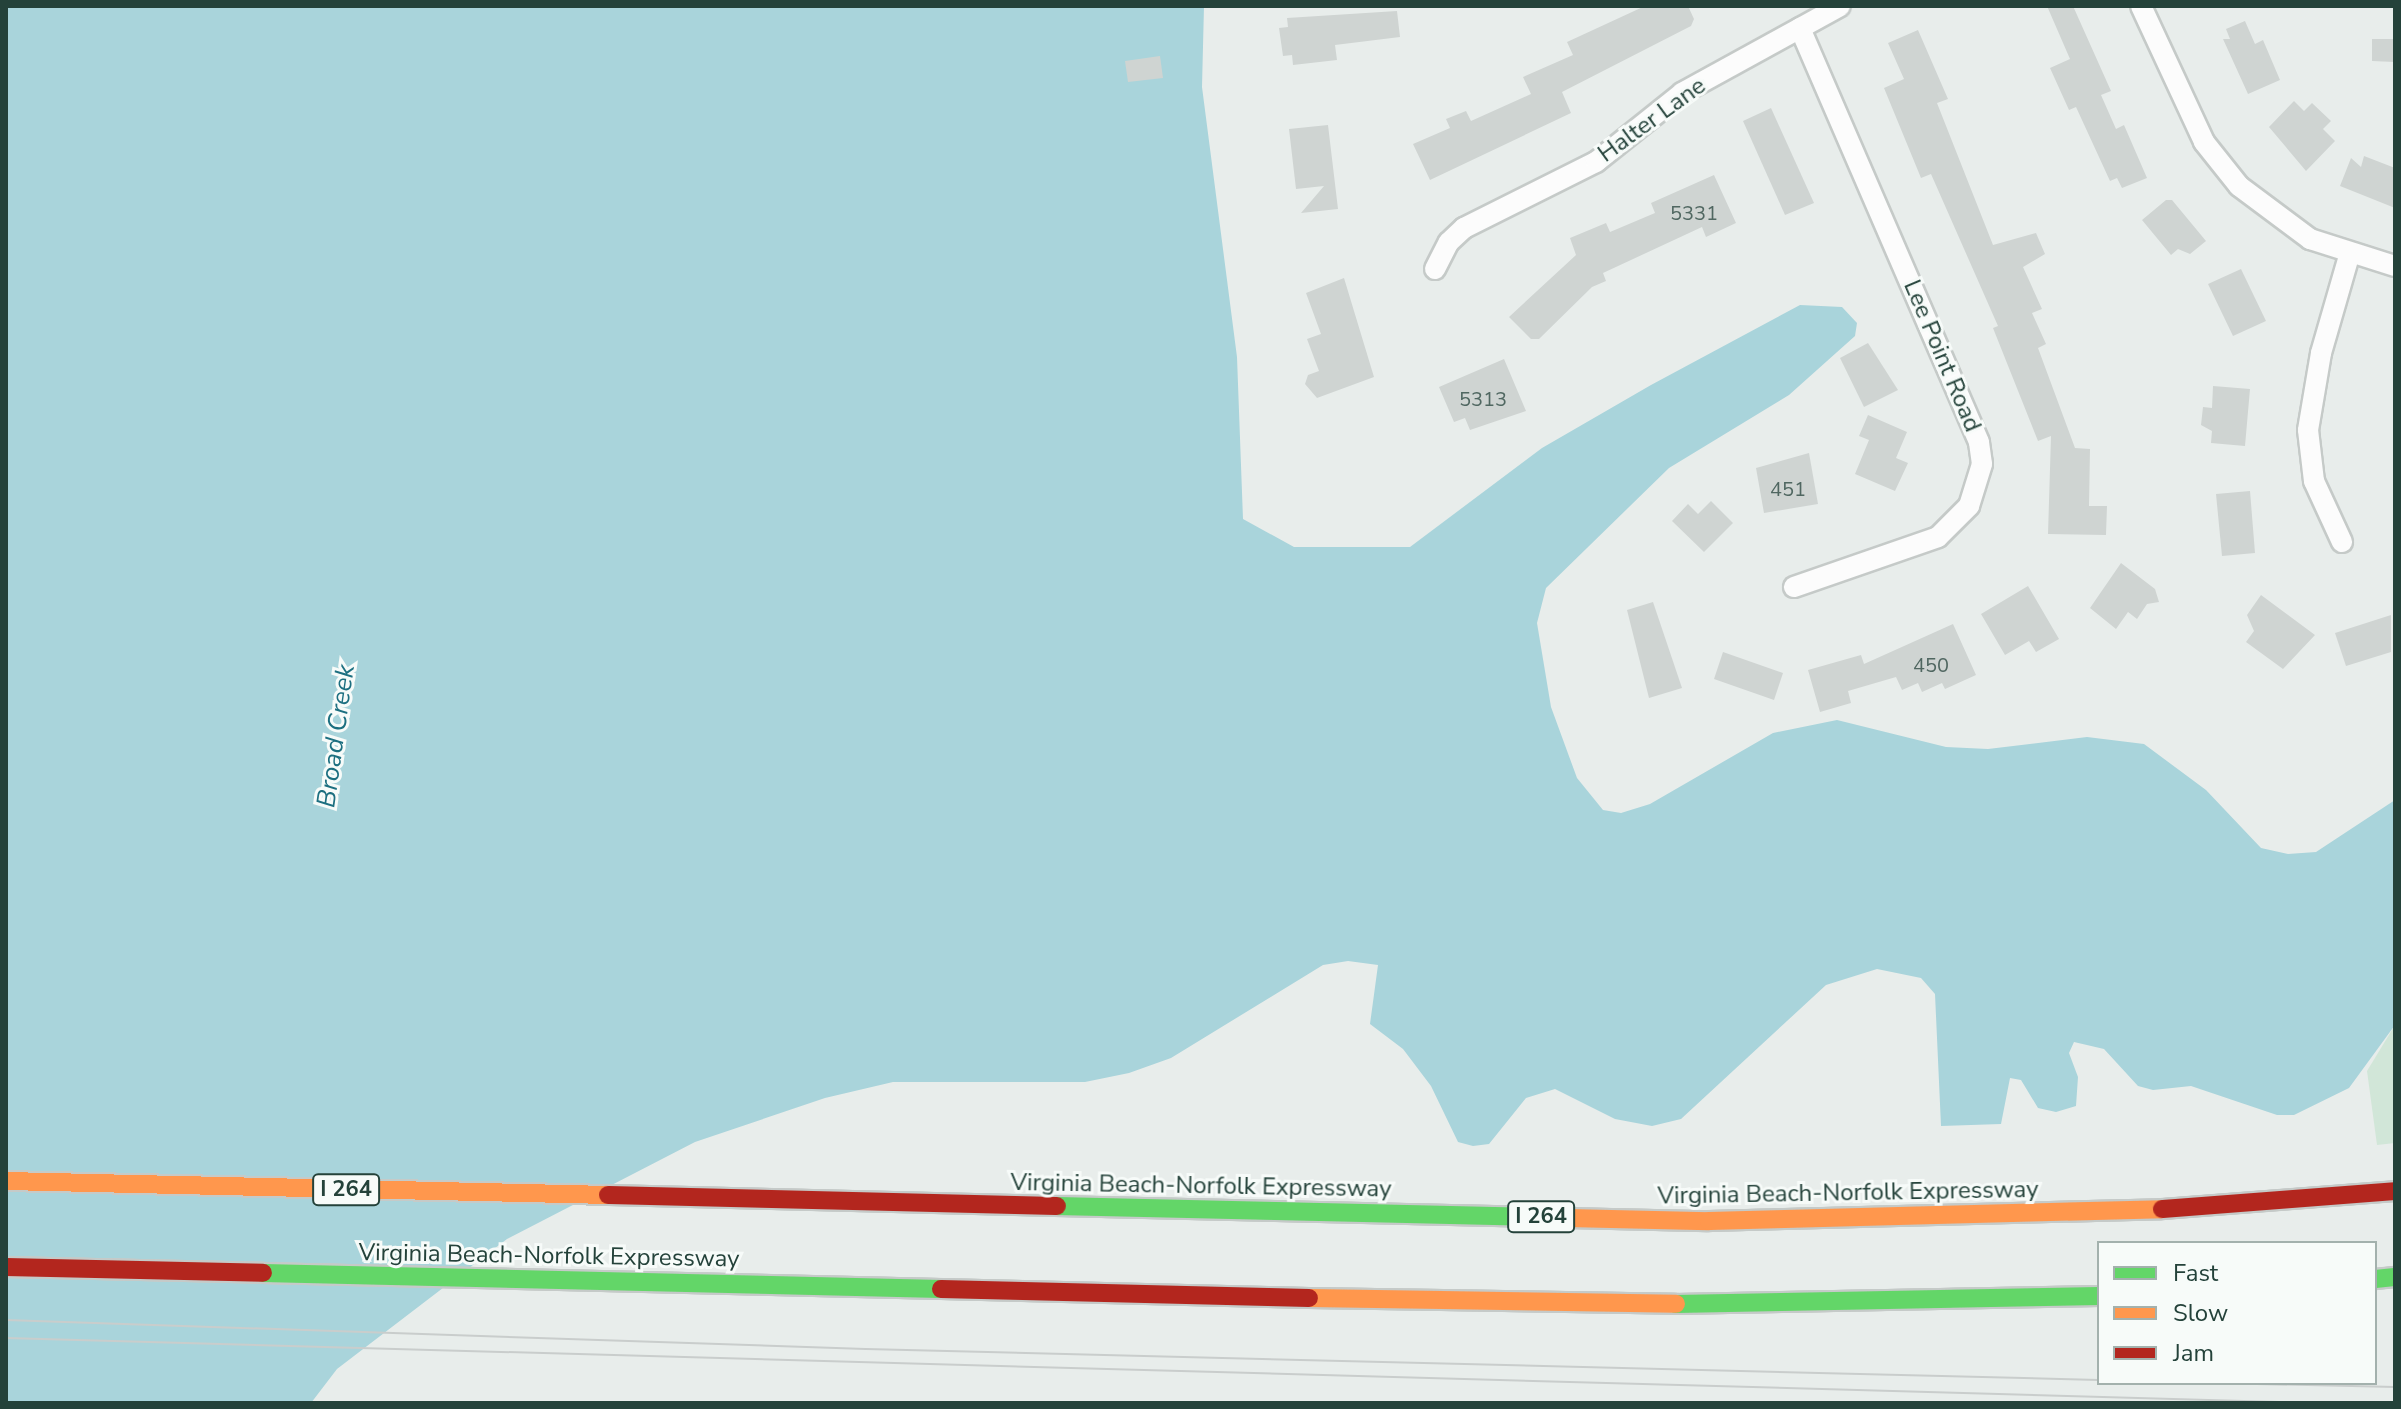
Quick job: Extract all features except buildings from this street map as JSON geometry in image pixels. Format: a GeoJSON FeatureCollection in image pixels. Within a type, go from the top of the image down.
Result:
{"type":"FeatureCollection","features":[{"type":"Feature","properties":{"kind":"highway","name":"Virginia Beach-Norfolk Expressway"},"geometry":{"type":"LineString","coordinates":[[6,1181],[1724,1221],[2142,1211],[2395,1191]]}},
{"type":"Feature","properties":{"kind":"highway","name":"Virginia Beach-Norfolk Expressway"},"geometry":{"type":"LineString","coordinates":[[6,1267],[1521,1303],[1773,1305],[2097,1296]]}},
{"type":"Feature","properties":{"kind":"street","name":"Halter Lane"},"geometry":{"type":"LineString","coordinates":[[1435,269],[1449,242],[1464,228],[1596,162],[1682,93],[1840,6]]}},
{"type":"Feature","properties":{"kind":"street"},"geometry":{"type":"LineString","coordinates":[[2141,6],[2213,156],[2275,218],[2349,256],[2395,266]]}},
{"type":"Feature","properties":{"kind":"street","name":"Lee Point Road"},"geometry":{"type":"LineString","coordinates":[[1794,587],[1938,537],[1969,506],[1982,464],[1979,442],[1800,28]]}},
{"type":"Feature","properties":{"kind":"street"},"geometry":{"type":"LineString","coordinates":[[2342,542],[2314,481],[2308,430],[2321,353],[2349,256]]}},
{"type":"Feature","properties":{"kind":"green space"},"geometry":{"type":"Polygon","coordinates":[[[2395,1025],[2395,1143],[2377,1145],[2367,1071],[2395,1025]]]}},
{"type":"Feature","properties":{"kind":"water","name":"Broad Creek"},"geometry":{"type":"Polygon","coordinates":[[[6,6],[1204,6],[1202,87],[1237,357],[1243,519],[1294,547],[1410,547],[1542,448],[1651,385],[1800,305],[1842,307],[1857,323],[1855,336],[1789,395],[1669,468],[1546,588],[1537,623],[1551,707],[1577,778],[1603,810],[1621,813],[1650,804],[1773,733],[1837,720],[1946,747],[1988,749],[2087,737],[2144,744],[2206,790],[2261,848],[2288,854],[2316,852],[2395,800],[2395,1025],[2349,1088],[2294,1115],[2277,1115],[2191,1086],[2153,1090],[2138,1086],[2104,1049],[2074,1042],[2069,1053],[2078,1077],[2076,1106],[2056,1112],[2038,1108],[2021,1080],[2010,1078],[2001,1124],[1941,1126],[1935,994],[1921,978],[1877,969],[1826,985],[1681,1119],[1652,1126],[1615,1119],[1555,1089],[1526,1098],[1489,1144],[1473,1146],[1458,1142],[1431,1086],[1403,1049],[1370,1024],[1378,965],[1348,961],[1323,965],[1171,1058],[1129,1073],[1085,1082],[893,1082],[825,1098],[695,1142],[507,1239],[337,1369],[311,1403],[6,1403],[6,6]]]}},
{"type":"Feature","properties":{"kind":"tram line"},"geometry":{"type":"LineString","coordinates":[[6,1320],[866,1349],[2097,1380]]}},
{"type":"Feature","properties":{"kind":"tram line"},"geometry":{"type":"LineString","coordinates":[[6,1338],[2323,1403]]}},
{"type":"Feature","properties":{"kind":"tram line"},"geometry":{"type":"LineString","coordinates":[[2305,1385],[2395,1387]]}},
{"type":"Feature","properties":{"kind":"traffic: fast"},"geometry":{"type":"LineString","coordinates":[[1057,1206],[1527,1217]]}},
{"type":"Feature","properties":{"kind":"traffic: fast"},"geometry":{"type":"LineString","coordinates":[[263,1273],[941,1289]]}},
{"type":"Feature","properties":{"kind":"traffic: fast"},"geometry":{"type":"LineString","coordinates":[[2377,1279],[2395,1277]]}},
{"type":"Feature","properties":{"kind":"traffic: fast"},"geometry":{"type":"LineString","coordinates":[[1676,1304],[2097,1296]]}},
{"type":"Feature","properties":{"kind":"traffic: slow"},"geometry":{"type":"LineString","coordinates":[[6,1181],[608,1195]]}},
{"type":"Feature","properties":{"kind":"traffic: slow"},"geometry":{"type":"LineString","coordinates":[[1527,1217],[1709,1221],[2162,1209]]}},
{"type":"Feature","properties":{"kind":"traffic: slow"},"geometry":{"type":"LineString","coordinates":[[1309,1298],[1676,1304]]}},
{"type":"Feature","properties":{"kind":"traffic: jam"},"geometry":{"type":"LineString","coordinates":[[2162,1209],[2395,1191]]}},
{"type":"Feature","properties":{"kind":"traffic: jam"},"geometry":{"type":"LineString","coordinates":[[608,1195],[1057,1206]]}},
{"type":"Feature","properties":{"kind":"traffic: jam"},"geometry":{"type":"LineString","coordinates":[[6,1267],[263,1273]]}},
{"type":"Feature","properties":{"kind":"traffic: jam"},"geometry":{"type":"LineString","coordinates":[[941,1289],[1309,1298]]}}]}
